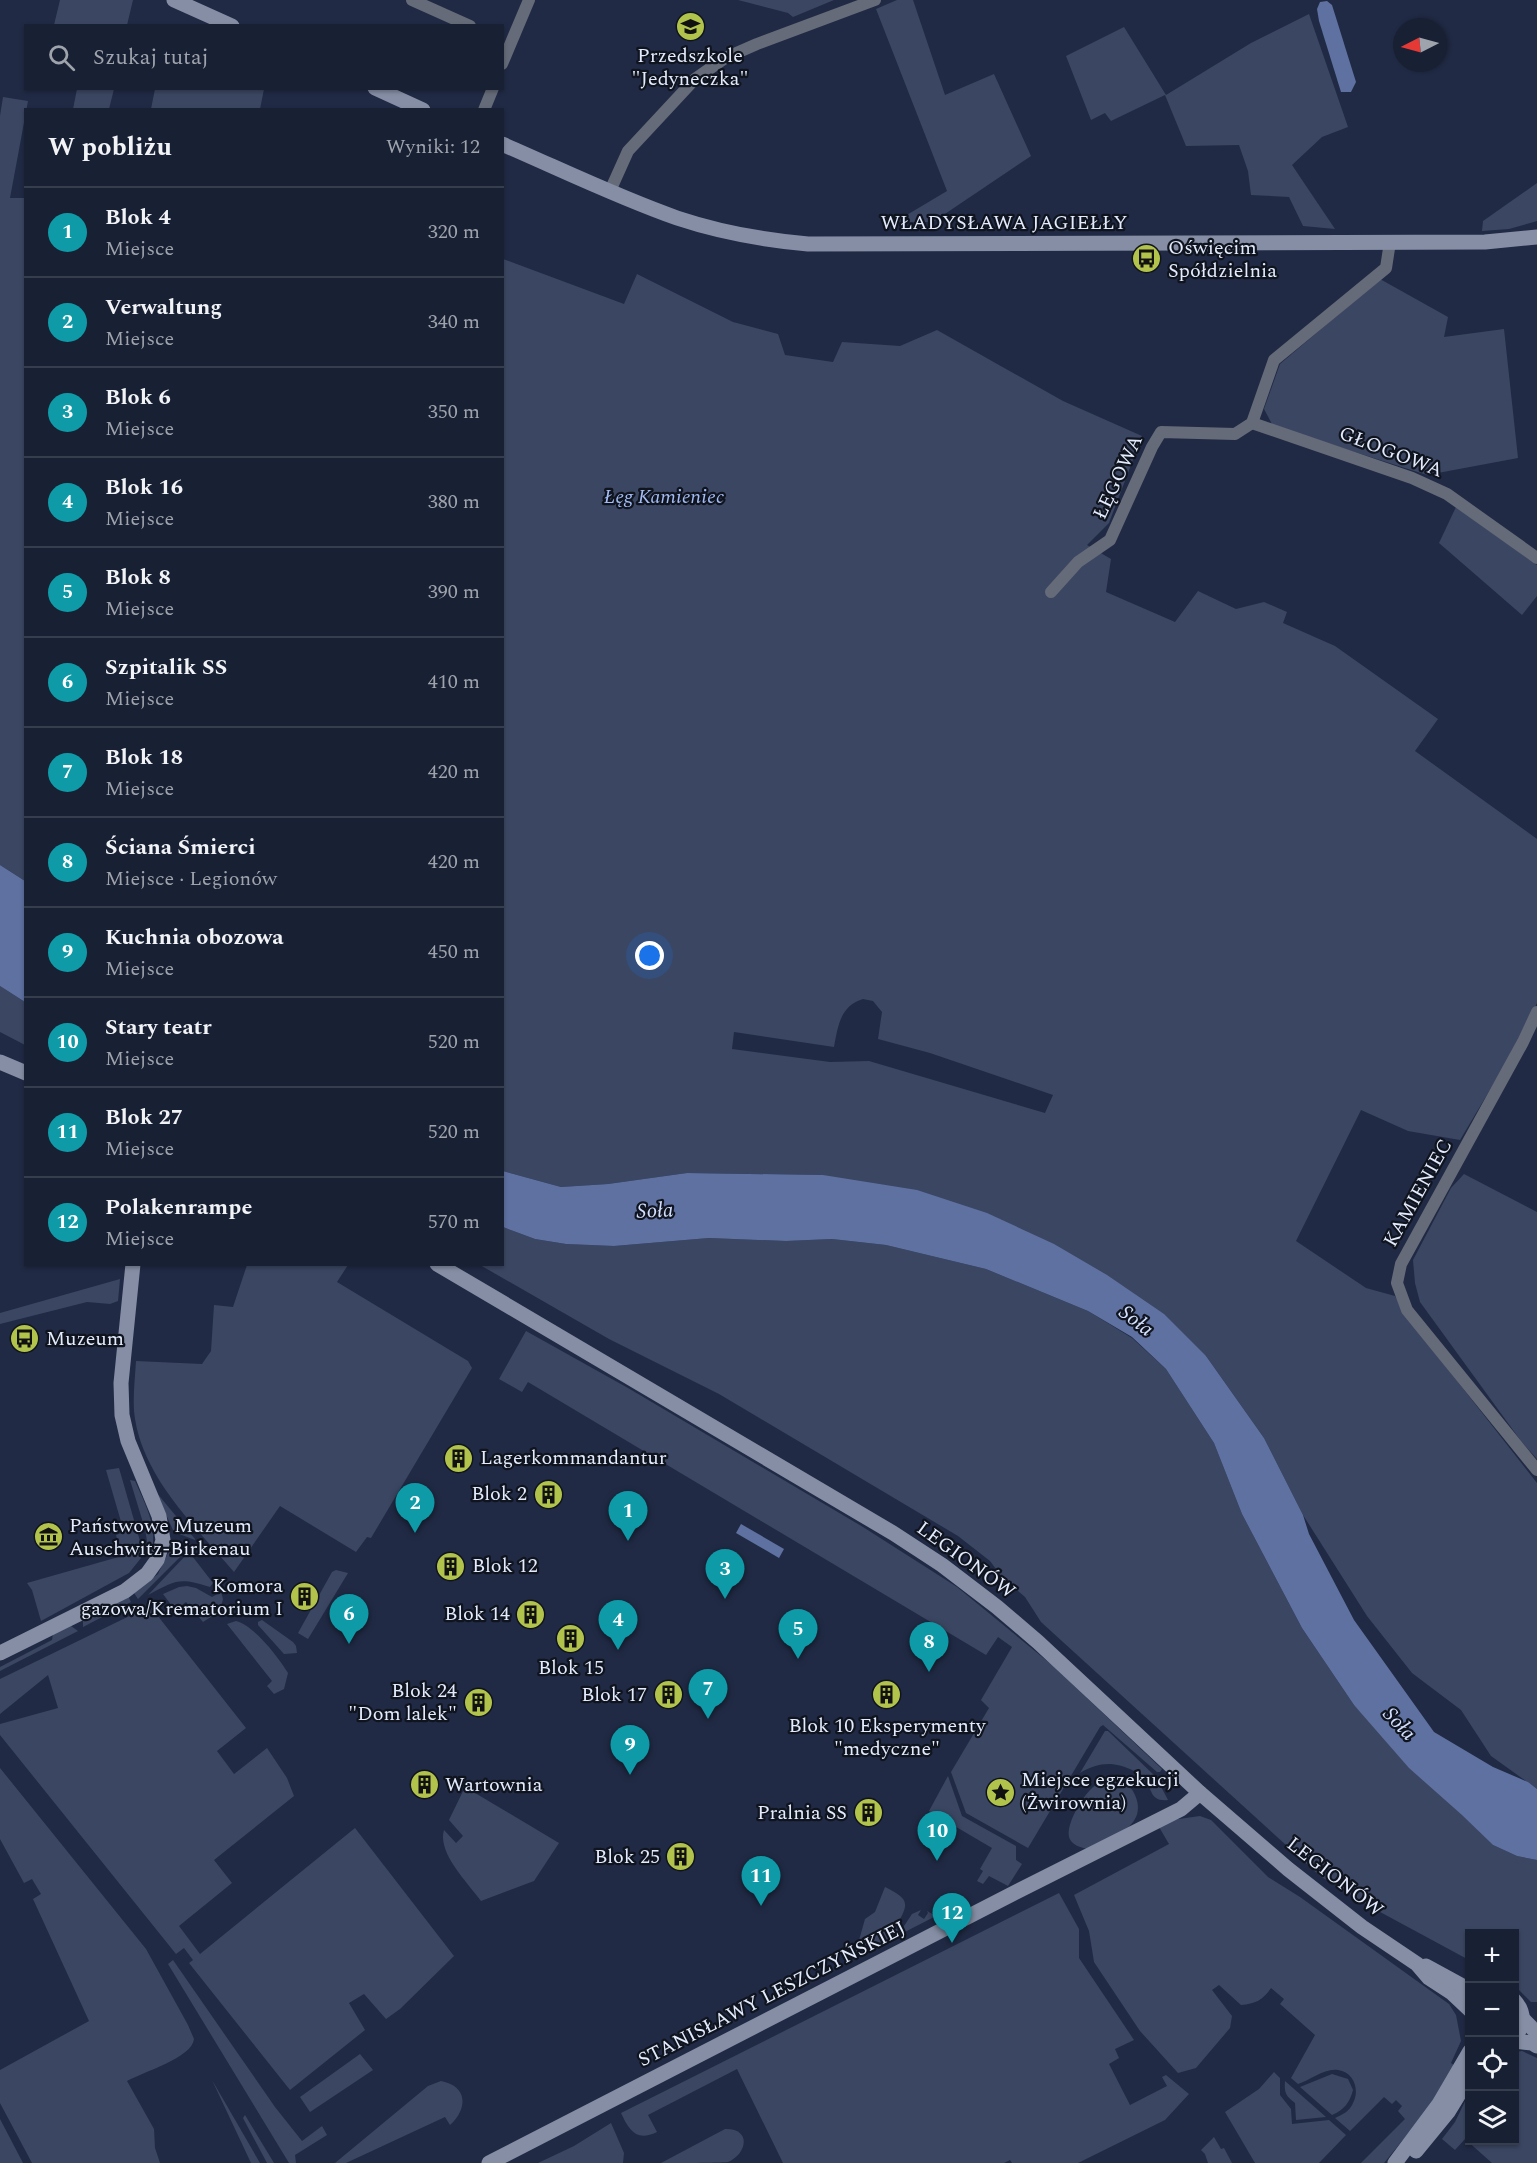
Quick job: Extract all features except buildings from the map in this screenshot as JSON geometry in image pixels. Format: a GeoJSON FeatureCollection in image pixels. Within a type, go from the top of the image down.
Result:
{"type":"FeatureCollection","features":[{"type":"Feature","properties":{"kind":"street"},"geometry":{"type":"LineString","coordinates":[[174,0],[228,24]]}},
{"type":"Feature","properties":{"kind":"street"},"geometry":{"type":"LineString","coordinates":[[412,0],[426,3],[466,24]]}},
{"type":"Feature","properties":{"kind":"street"},"geometry":{"type":"LineString","coordinates":[[507,42],[529,0]]}},
{"type":"Feature","properties":{"kind":"street"},"geometry":{"type":"LineString","coordinates":[[610,191],[628,151],[695,79],[725,58],[875,0]]}},
{"type":"Feature","properties":{"kind":"street"},"geometry":{"type":"LineString","coordinates":[[379,90],[419,108]]}},
{"type":"Feature","properties":{"kind":"street"},"geometry":{"type":"LineString","coordinates":[[485,108],[492,90]]}},
{"type":"Feature","properties":{"kind":"street","name":"WŁADYSŁAWA JAGIEŁŁY"},"geometry":{"type":"LineString","coordinates":[[504,145],[657,211],[761,239],[808,244],[1485,242],[1532,236]]}},
{"type":"Feature","properties":{"kind":"street"},"geometry":{"type":"LineString","coordinates":[[1252,423],[1274,360],[1386,268],[1390,242]]}},
{"type":"Feature","properties":{"kind":"street","name":"GŁOGOWA"},"geometry":{"type":"LineString","coordinates":[[1252,423],[1412,478],[1447,494],[1537,558]]}},
{"type":"Feature","properties":{"kind":"street","name":"ŁĘGOWA"},"geometry":{"type":"LineString","coordinates":[[1051,592],[1078,561],[1110,540],[1161,432],[1235,434],[1252,423]]}},
{"type":"Feature","properties":{"kind":"street","name":"KAMIENIEC"},"geometry":{"type":"LineString","coordinates":[[1537,1012],[1523,1042],[1401,1264],[1397,1283],[1407,1310],[1537,1470]]}},
{"type":"Feature","properties":{"kind":"street"},"geometry":{"type":"LineString","coordinates":[[0,1062],[24,1072]]}},
{"type":"Feature","properties":{"kind":"street","name":"LEGIONÓW"},"geometry":{"type":"LineString","coordinates":[[440,1266],[883,1527],[942,1565],[1038,1642],[1200,1793],[1320,1896],[1417,1964],[1429,1978],[1452,1993],[1465,2005]]}},
{"type":"Feature","properties":{"kind":"street"},"geometry":{"type":"LineString","coordinates":[[0,1653],[124,1591],[147,1574],[157,1560],[163,1540],[159,1516],[128,1441],[122,1415],[122,1383],[133,1267]]}},
{"type":"Feature","properties":{"kind":"street","name":"STANISŁAWY LESZCZYŃSKIEJ"},"geometry":{"type":"LineString","coordinates":[[489,2163],[1181,1809],[1200,1793]]}},
{"type":"Feature","properties":{"kind":"street","name":"LEGIONÓW"},"geometry":{"type":"LineString","coordinates":[[1417,1964],[1432,1968],[1465,1987]]}},
{"type":"Feature","properties":{"kind":"street"},"geometry":{"type":"LineString","coordinates":[[1516,2037],[1523,2019],[1519,2006]]}},
{"type":"Feature","properties":{"kind":"street"},"geometry":{"type":"LineString","coordinates":[[1523,2019],[1537,2033]]}},
{"type":"Feature","properties":{"kind":"street"},"geometry":{"type":"LineString","coordinates":[[1519,2040],[1537,2046]]}},
{"type":"Feature","properties":{"kind":"street"},"geometry":{"type":"LineString","coordinates":[[1395,2163],[1440,2104],[1465,2060]]}},
{"type":"Feature","properties":{"kind":"street"},"geometry":{"type":"LineString","coordinates":[[1403,2163],[1416,2152],[1449,2112],[1465,2085]]}},
{"type":"Feature","properties":{"kind":"green space"},"geometry":{"type":"Polygon","coordinates":[[[60,0],[133,0],[127,24],[54,24],[60,0]]]}},
{"type":"Feature","properties":{"kind":"green space"},"geometry":{"type":"Polygon","coordinates":[[[738,0],[834,0],[793,17],[788,13],[738,0]]]}},
{"type":"Feature","properties":{"kind":"green space"},"geometry":{"type":"Polygon","coordinates":[[[897,0],[913,0],[945,95],[994,74],[1031,156],[933,222],[895,222],[947,191],[876,9],[897,0]]]}},
{"type":"Feature","properties":{"kind":"green space"},"geometry":{"type":"Polygon","coordinates":[[[1309,14],[1348,127],[1322,137],[1292,165],[1335,229],[1303,226],[1289,197],[1251,195],[1248,171],[1239,145],[1186,146],[1165,95],[1111,121],[1105,113],[1091,120],[1066,56],[1124,27],[1166,95],[1251,43],[1309,14]]]}},
{"type":"Feature","properties":{"kind":"green space"},"geometry":{"type":"Polygon","coordinates":[[[77,90],[114,90],[109,108],[73,108],[77,90]]]}},
{"type":"Feature","properties":{"kind":"green space"},"geometry":{"type":"Polygon","coordinates":[[[155,90],[264,90],[260,108],[151,108],[155,90]]]}},
{"type":"Feature","properties":{"kind":"green space"},"geometry":{"type":"Polygon","coordinates":[[[3,97],[28,101],[27,108],[24,108],[24,123],[10,198],[24,198],[24,880],[0,865],[0,116],[3,97]]]}},
{"type":"Feature","properties":{"kind":"green space"},"geometry":{"type":"Polygon","coordinates":[[[1537,183],[1537,221],[1509,229],[1482,231],[1483,221],[1537,183]]]}},
{"type":"Feature","properties":{"kind":"green space","name":"Łęg Kamieniec"},"geometry":{"type":"Polygon","coordinates":[[[504,259],[624,304],[637,274],[733,322],[778,334],[785,355],[833,362],[842,342],[900,346],[937,330],[1063,401],[1142,436],[1109,523],[1087,545],[1111,559],[1106,592],[1175,622],[1198,591],[1236,609],[1264,602],[1287,612],[1283,623],[1335,646],[1438,719],[1415,751],[1537,839],[1537,1003],[1519,1041],[1460,1140],[1408,1131],[1361,1110],[1296,1241],[1366,1288],[1395,1296],[1411,1322],[1537,1483],[1537,1789],[1491,1756],[1461,1710],[1412,1673],[1367,1616],[1303,1515],[1264,1438],[1206,1356],[823,1175],[687,1173],[608,1184],[561,1187],[504,1171],[504,259]],[[863,999],[849,1006],[841,1018],[834,1047],[734,1032],[732,1049],[830,1062],[869,1061],[1045,1113],[1053,1095],[930,1053],[878,1039],[882,1012],[873,1001],[863,999]]]}},
{"type":"Feature","properties":{"kind":"green space"},"geometry":{"type":"Polygon","coordinates":[[[1380,279],[1448,317],[1444,337],[1504,329],[1518,458],[1427,475],[1273,426],[1264,409],[1280,364],[1380,279]]]}},
{"type":"Feature","properties":{"kind":"green space"},"geometry":{"type":"Polygon","coordinates":[[[1456,507],[1537,565],[1537,596],[1522,615],[1439,543],[1456,507]]]}},
{"type":"Feature","properties":{"kind":"green space"},"geometry":{"type":"Polygon","coordinates":[[[0,986],[24,1001],[24,1044],[0,1032],[0,986]]]}},
{"type":"Feature","properties":{"kind":"green space"},"geometry":{"type":"Polygon","coordinates":[[[1464,1174],[1537,1212],[1537,1459],[1521,1441],[1420,1302],[1415,1283],[1413,1260],[1451,1188],[1464,1174]]]}},
{"type":"Feature","properties":{"kind":"green space"},"geometry":{"type":"Polygon","coordinates":[[[504,1227],[535,1239],[566,1244],[614,1246],[709,1238],[786,1241],[832,1239],[886,1245],[986,1269],[1088,1311],[1132,1338],[1166,1369],[1214,1443],[1242,1514],[1302,1628],[1354,1705],[1493,1845],[1517,1856],[1537,1860],[1537,2002],[1531,2002],[1519,1990],[1519,1929],[1465,1929],[1465,1958],[1369,1906],[1320,1876],[1041,1622],[1025,1597],[1002,1577],[990,1561],[958,1536],[719,1394],[609,1339],[482,1266],[504,1266],[504,1227]]]}},
{"type":"Feature","properties":{"kind":"green space"},"geometry":{"type":"Polygon","coordinates":[[[247,1266],[347,1266],[337,1282],[468,1361],[472,1368],[371,1538],[367,1537],[356,1552],[280,1506],[234,1572],[187,1518],[158,1478],[147,1457],[138,1434],[134,1411],[136,1361],[202,1364],[211,1351],[214,1305],[233,1307],[247,1266]]]}},
{"type":"Feature","properties":{"kind":"green space"},"geometry":{"type":"Polygon","coordinates":[[[120,1279],[118,1301],[110,1304],[87,1302],[0,1324],[0,1313],[120,1279]]]}},
{"type":"Feature","properties":{"kind":"green space"},"geometry":{"type":"Polygon","coordinates":[[[526,1331],[628,1388],[863,1527],[957,1587],[1052,1665],[1162,1769],[1160,1772],[1157,1772],[1103,1725],[1028,1848],[966,1813],[951,1772],[989,1708],[981,1700],[1012,1647],[998,1637],[986,1655],[528,1382],[522,1392],[499,1379],[526,1331]]]}},
{"type":"Feature","properties":{"kind":"green space"},"geometry":{"type":"Polygon","coordinates":[[[119,1468],[140,1541],[141,1558],[129,1573],[41,1621],[32,1590],[27,1583],[122,1556],[116,1535],[124,1532],[106,1470],[119,1468]]]}},
{"type":"Feature","properties":{"kind":"green space"},"geometry":{"type":"Polygon","coordinates":[[[130,1480],[135,1481],[150,1519],[153,1538],[150,1559],[145,1529],[130,1480]]]}},
{"type":"Feature","properties":{"kind":"green space"},"geometry":{"type":"Polygon","coordinates":[[[156,1492],[195,1539],[195,1540],[174,1532],[156,1492]]]}},
{"type":"Feature","properties":{"kind":"green space"},"geometry":{"type":"Polygon","coordinates":[[[172,1548],[187,1550],[138,1599],[134,1593],[158,1574],[172,1548]]]}},
{"type":"Feature","properties":{"kind":"green space"},"geometry":{"type":"Polygon","coordinates":[[[189,1552],[213,1583],[210,1587],[184,1581],[172,1583],[148,1595],[189,1552]]]}},
{"type":"Feature","properties":{"kind":"green space"},"geometry":{"type":"Polygon","coordinates":[[[336,1570],[348,1573],[308,1639],[298,1633],[332,1572],[336,1570]]]}},
{"type":"Feature","properties":{"kind":"green space"},"geometry":{"type":"Polygon","coordinates":[[[187,1586],[212,1597],[221,1592],[223,1599],[220,1611],[203,1622],[186,1602],[175,1610],[163,1594],[187,1586]]]}},
{"type":"Feature","properties":{"kind":"green space"},"geometry":{"type":"Polygon","coordinates":[[[128,1596],[131,1602],[83,1627],[85,1618],[128,1596]]]}},
{"type":"Feature","properties":{"kind":"green space"},"geometry":{"type":"Polygon","coordinates":[[[150,1606],[246,1728],[217,1751],[234,1774],[267,1748],[287,1778],[294,1796],[214,1860],[232,1883],[179,1926],[200,1954],[355,1828],[454,1956],[400,2009],[386,2019],[364,1994],[349,2003],[365,2030],[290,2090],[189,1963],[193,1960],[184,1948],[176,1954],[0,1735],[0,1724],[58,1708],[48,1675],[0,1714],[0,1679],[150,1606]]]}},
{"type":"Feature","properties":{"kind":"green space"},"geometry":{"type":"Polygon","coordinates":[[[262,1620],[293,1642],[297,1653],[284,1654],[258,1625],[258,1622],[262,1620]]]}},
{"type":"Feature","properties":{"kind":"green space"},"geometry":{"type":"Polygon","coordinates":[[[236,1621],[258,1635],[284,1666],[288,1673],[284,1689],[274,1694],[267,1686],[272,1681],[227,1624],[236,1621]]]}},
{"type":"Feature","properties":{"kind":"green space"},"geometry":{"type":"Polygon","coordinates":[[[71,1626],[78,1631],[0,1671],[0,1667],[52,1640],[53,1634],[71,1626]]]}},
{"type":"Feature","properties":{"kind":"green space"},"geometry":{"type":"Polygon","coordinates":[[[1105,1731],[1108,1731],[1156,1777],[1168,1800],[1157,1799],[1143,1776],[1120,1766],[1100,1765],[1080,1773],[1105,1731]]]}},
{"type":"Feature","properties":{"kind":"green space"},"geometry":{"type":"Polygon","coordinates":[[[0,1768],[146,1949],[194,2039],[191,2046],[176,2058],[127,2081],[154,2129],[155,2148],[160,2163],[32,2163],[0,2103],[0,2070],[89,2021],[33,1899],[41,1894],[32,1879],[24,1883],[0,1839],[0,1768]]]}},
{"type":"Feature","properties":{"kind":"green space"},"geometry":{"type":"Polygon","coordinates":[[[948,1776],[962,1816],[1016,1846],[1016,1860],[1022,1864],[1008,1886],[989,1876],[983,1884],[977,1881],[983,1871],[980,1869],[992,1848],[929,1811],[948,1776]]]}},
{"type":"Feature","properties":{"kind":"green space"},"geometry":{"type":"Polygon","coordinates":[[[1108,1780],[1128,1785],[1135,1795],[1138,1806],[1137,1815],[1125,1830],[1116,1836],[1088,1849],[1079,1847],[1071,1841],[1069,1836],[1074,1814],[1091,1789],[1108,1780]]]}},
{"type":"Feature","properties":{"kind":"green space"},"geometry":{"type":"Polygon","coordinates":[[[465,1787],[559,1843],[534,1881],[481,1901],[462,1877],[449,1858],[443,1839],[444,1830],[456,1843],[463,1836],[449,1820],[465,1787]]]}},
{"type":"Feature","properties":{"kind":"green space"},"geometry":{"type":"Polygon","coordinates":[[[1200,1816],[1211,1820],[1268,1877],[1300,1897],[1449,2004],[1456,2015],[1461,2041],[1451,2063],[1455,2066],[1433,2103],[1384,2163],[1361,2163],[1405,2119],[1398,2111],[1402,2106],[1396,2100],[1392,2104],[1384,2097],[1350,2131],[1335,2118],[1352,2106],[1356,2093],[1354,2082],[1344,2071],[1338,2070],[1323,2072],[1298,2084],[1291,2078],[1315,2035],[1280,2004],[1284,1999],[1271,1988],[1258,2001],[1241,2005],[1219,1985],[1212,1990],[1232,2016],[1230,2028],[1196,2068],[1178,2073],[1140,2031],[1094,1962],[1089,1931],[1074,1895],[1169,1844],[1159,1827],[1172,1820],[1200,1816]]]}},
{"type":"Feature","properties":{"kind":"green space"},"geometry":{"type":"Polygon","coordinates":[[[885,1887],[900,1896],[905,1903],[903,1913],[895,1928],[900,1932],[912,1914],[921,1910],[918,1915],[924,1919],[927,1911],[936,1916],[854,1958],[865,1919],[875,1912],[885,1887]]]}},
{"type":"Feature","properties":{"kind":"green space"},"geometry":{"type":"Polygon","coordinates":[[[1059,1893],[1079,1929],[1079,1958],[1134,2040],[1115,2049],[1119,2058],[1109,2064],[1130,2105],[1167,2086],[1162,2077],[1166,2075],[1189,2094],[1165,2120],[1078,2163],[1012,2163],[1010,2160],[1004,2163],[783,2163],[737,2069],[648,2115],[657,2132],[644,2136],[638,2135],[630,2129],[624,2119],[621,2113],[1059,1893]]]}},
{"type":"Feature","properties":{"kind":"green space"},"geometry":{"type":"Polygon","coordinates":[[[173,1960],[275,2107],[302,2141],[322,2126],[327,2135],[295,2155],[296,2163],[289,2163],[168,1964],[173,1960]]]}},
{"type":"Feature","properties":{"kind":"green space"},"geometry":{"type":"Polygon","coordinates":[[[1519,2051],[1537,2058],[1537,2163],[1492,2163],[1472,2145],[1519,2145],[1519,2051]]]}},
{"type":"Feature","properties":{"kind":"green space"},"geometry":{"type":"Polygon","coordinates":[[[360,2054],[373,2070],[310,2112],[300,2097],[360,2054]]]}},
{"type":"Feature","properties":{"kind":"green space"},"geometry":{"type":"Polygon","coordinates":[[[1274,2072],[1280,2078],[1280,2095],[1291,2109],[1292,2124],[1329,2120],[1346,2135],[1319,2163],[1255,2163],[1225,2112],[1259,2089],[1274,2072]]]}},
{"type":"Feature","properties":{"kind":"green space"},"geometry":{"type":"Polygon","coordinates":[[[1332,2074],[1348,2079],[1353,2090],[1346,2105],[1332,2115],[1300,2087],[1332,2074]]]}},
{"type":"Feature","properties":{"kind":"green space"},"geometry":{"type":"Polygon","coordinates":[[[212,2080],[260,2163],[251,2163],[212,2080]]]}},
{"type":"Feature","properties":{"kind":"green space"},"geometry":{"type":"Polygon","coordinates":[[[441,2081],[456,2088],[462,2099],[460,2112],[450,2125],[445,2117],[346,2163],[335,2163],[428,2086],[441,2081]]]}},
{"type":"Feature","properties":{"kind":"green space"},"geometry":{"type":"Polygon","coordinates":[[[1285,2081],[1326,2117],[1296,2120],[1295,2103],[1286,2094],[1285,2081]]]}},
{"type":"Feature","properties":{"kind":"green space"},"geometry":{"type":"Polygon","coordinates":[[[1465,2101],[1465,2139],[1455,2150],[1442,2139],[1455,2122],[1465,2101]]]}},
{"type":"Feature","properties":{"kind":"green space"},"geometry":{"type":"Polygon","coordinates":[[[245,2115],[274,2163],[267,2163],[243,2118],[245,2115]]]}},
{"type":"Feature","properties":{"kind":"green space"},"geometry":{"type":"Polygon","coordinates":[[[0,2119],[23,2163],[0,2163],[0,2119]]]}},
{"type":"Feature","properties":{"kind":"green space"},"geometry":{"type":"Polygon","coordinates":[[[611,2123],[624,2153],[623,2163],[538,2163],[574,2146],[611,2123]]]}},
{"type":"Feature","properties":{"kind":"green space"},"geometry":{"type":"Polygon","coordinates":[[[725,2129],[739,2132],[744,2142],[740,2153],[728,2162],[661,2163],[725,2129]]]}},
{"type":"Feature","properties":{"kind":"green space"},"geometry":{"type":"Polygon","coordinates":[[[1214,2137],[1221,2149],[1224,2148],[1232,2163],[1208,2163],[1201,2150],[1214,2137]]]}},
{"type":"Feature","properties":{"kind":"water"},"geometry":{"type":"Polygon","coordinates":[[[1327,1],[1332,5],[1356,82],[1351,92],[1341,92],[1319,21],[1317,9],[1320,2],[1327,1]]]}},
{"type":"Feature","properties":{"kind":"water"},"geometry":{"type":"Polygon","coordinates":[[[0,865],[24,880],[24,1001],[0,986],[0,865]]]}},
{"type":"Feature","properties":{"kind":"water","name":"Soła"},"geometry":{"type":"Polygon","coordinates":[[[504,1171],[561,1187],[608,1184],[687,1173],[823,1175],[917,1190],[987,1213],[1054,1244],[1107,1275],[1164,1314],[1206,1356],[1264,1438],[1303,1515],[1309,1534],[1354,1620],[1434,1732],[1493,1767],[1528,1782],[1537,1789],[1537,1860],[1517,1856],[1493,1845],[1409,1768],[1354,1705],[1302,1628],[1242,1514],[1214,1443],[1166,1369],[1132,1337],[1088,1311],[986,1269],[886,1245],[832,1239],[786,1241],[709,1238],[614,1246],[566,1244],[535,1239],[504,1227],[504,1171]]]}},
{"type":"Feature","properties":{"kind":"water"},"geometry":{"type":"Polygon","coordinates":[[[741,1524],[784,1549],[779,1558],[736,1533],[741,1524]]]}},
{"type":"Feature","properties":{"kind":"place","name":"Przedszkole \"Jedyneczka\""},"geometry":{"type":"Point","coordinates":[690,26]}},
{"type":"Feature","properties":{"kind":"place","name":"Oświęcim Spółdzielnia"},"geometry":{"type":"Point","coordinates":[1147,259]}},
{"type":"Feature","properties":{"kind":"place","name":"Muzeum"},"geometry":{"type":"Point","coordinates":[25,1339]}},
{"type":"Feature","properties":{"kind":"place","name":"Lagerkommandantur"},"geometry":{"type":"Point","coordinates":[459,1458]}},
{"type":"Feature","properties":{"kind":"place","name":"Blok 2"},"geometry":{"type":"Point","coordinates":[548,1494]}},
{"type":"Feature","properties":{"kind":"place","name":"Verwaltung"},"geometry":{"type":"Point","coordinates":[415,1533]}},
{"type":"Feature","properties":{"kind":"place","name":"Państwowe Muzeum Auschwitz-Birkenau"},"geometry":{"type":"Point","coordinates":[48,1537]}},
{"type":"Feature","properties":{"kind":"place","name":"Blok 4"},"geometry":{"type":"Point","coordinates":[628,1541]}},
{"type":"Feature","properties":{"kind":"place","name":"Blok 12"},"geometry":{"type":"Point","coordinates":[451,1566]}},
{"type":"Feature","properties":{"kind":"place","name":"Komora gazowa/Krematorium I"},"geometry":{"type":"Point","coordinates":[304,1597]}},
{"type":"Feature","properties":{"kind":"place","name":"Blok 6"},"geometry":{"type":"Point","coordinates":[725,1599]}},
{"type":"Feature","properties":{"kind":"place","name":"Blok 14"},"geometry":{"type":"Point","coordinates":[531,1614]}},
{"type":"Feature","properties":{"kind":"place","name":"Blok 15"},"geometry":{"type":"Point","coordinates":[571,1638]}},
{"type":"Feature","properties":{"kind":"place","name":"Szpitalik SS"},"geometry":{"type":"Point","coordinates":[349,1644]}},
{"type":"Feature","properties":{"kind":"place","name":"Blok 16"},"geometry":{"type":"Point","coordinates":[618,1650]}},
{"type":"Feature","properties":{"kind":"place","name":"Blok 8"},"geometry":{"type":"Point","coordinates":[798,1659]}},
{"type":"Feature","properties":{"kind":"place","name":"Ściana Śmierci"},"geometry":{"type":"Point","coordinates":[929,1672]}},
{"type":"Feature","properties":{"kind":"place","name":"Blok 17"},"geometry":{"type":"Point","coordinates":[668,1695]}},
{"type":"Feature","properties":{"kind":"place","name":"Blok 10 Eksperymenty \"medyczne\""},"geometry":{"type":"Point","coordinates":[887,1695]}},
{"type":"Feature","properties":{"kind":"place","name":"Blok 24 \"Dom lalek\""},"geometry":{"type":"Point","coordinates":[478,1703]}},
{"type":"Feature","properties":{"kind":"place","name":"Blok 18"},"geometry":{"type":"Point","coordinates":[708,1719]}},
{"type":"Feature","properties":{"kind":"place","name":"Kuchnia obozowa"},"geometry":{"type":"Point","coordinates":[630,1775]}},
{"type":"Feature","properties":{"kind":"place","name":"Wartownia"},"geometry":{"type":"Point","coordinates":[424,1785]}},
{"type":"Feature","properties":{"kind":"place","name":"Miejsce egzekucji (Żwirownia)"},"geometry":{"type":"Point","coordinates":[1000,1792]}},
{"type":"Feature","properties":{"kind":"place","name":"Pralnia SS"},"geometry":{"type":"Point","coordinates":[868,1813]}},
{"type":"Feature","properties":{"kind":"place","name":"Blok 25"},"geometry":{"type":"Point","coordinates":[681,1857]}},
{"type":"Feature","properties":{"kind":"place","name":"Stary teatr"},"geometry":{"type":"Point","coordinates":[937,1861]}},
{"type":"Feature","properties":{"kind":"place","name":"Blok 27"},"geometry":{"type":"Point","coordinates":[761,1906]}},
{"type":"Feature","properties":{"kind":"place","name":"Polakenrampe"},"geometry":{"type":"Point","coordinates":[952,1943]}}]}
